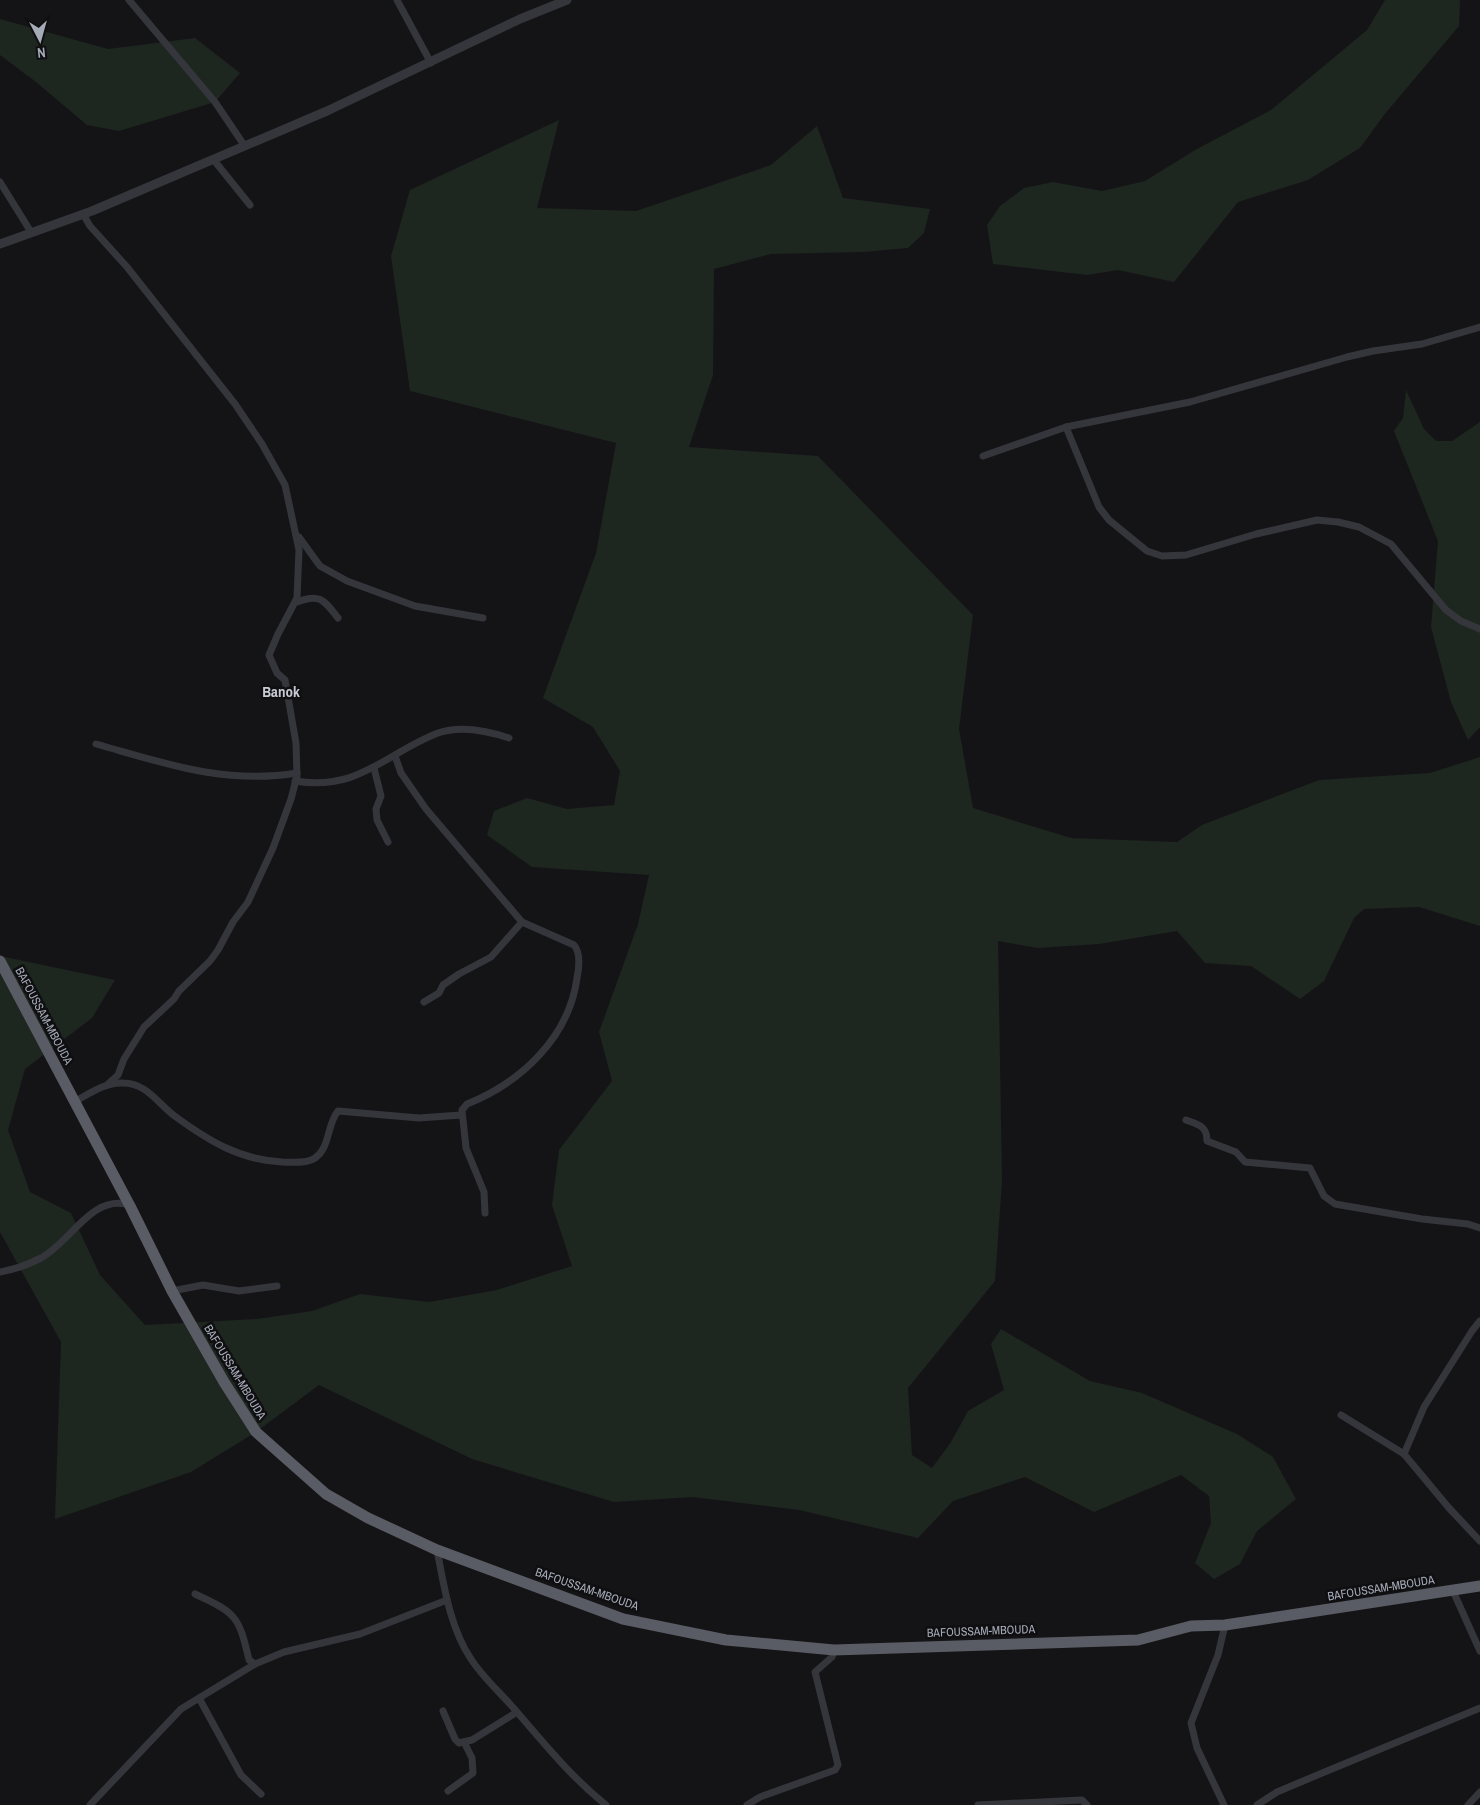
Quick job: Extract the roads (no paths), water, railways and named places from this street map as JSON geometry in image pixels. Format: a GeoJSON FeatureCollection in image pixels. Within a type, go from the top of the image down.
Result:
{"type":"FeatureCollection","features":[{"type":"Feature","properties":{"kind":"highway","name":"BAFOUSSAM-MBOUDA"},"geometry":{"type":"LineString","coordinates":[[0,961],[130,1206],[172,1291],[224,1382],[256,1432],[326,1494],[368,1518],[437,1550],[623,1619],[726,1640],[834,1650],[1138,1640],[1191,1626],[1225,1625],[1480,1586]]}},
{"type":"Feature","properties":{"kind":"street"},"geometry":{"type":"LineString","coordinates":[[129,0],[215,102],[244,145]]}},
{"type":"Feature","properties":{"kind":"street"},"geometry":{"type":"LineString","coordinates":[[397,0],[431,63]]}},
{"type":"Feature","properties":{"kind":"street"},"geometry":{"type":"LineString","coordinates":[[0,244],[83,214],[350,101],[520,19],[567,0]]}},
{"type":"Feature","properties":{"kind":"street"},"geometry":{"type":"LineString","coordinates":[[213,159],[250,206]]}},
{"type":"Feature","properties":{"kind":"street"},"geometry":{"type":"LineString","coordinates":[[0,182],[31,232]]}},
{"type":"Feature","properties":{"kind":"street"},"geometry":{"type":"LineString","coordinates":[[74,1102],[108,1084],[118,1076],[124,1058],[144,1027],[210,961],[248,902],[278,836],[297,773],[296,743],[285,680],[277,673],[270,655],[278,634],[297,602],[299,567],[296,533],[285,485],[251,427],[198,355],[127,267],[90,226],[83,214]]}},
{"type":"Feature","properties":{"kind":"street"},"geometry":{"type":"LineString","coordinates":[[983,456],[1066,427],[1190,402],[1347,357],[1422,344],[1480,327]]}},
{"type":"Feature","properties":{"kind":"street"},"geometry":{"type":"LineString","coordinates":[[1066,427],[1099,507],[1109,520],[1147,551],[1162,556],[1186,555],[1256,534],[1317,520],[1338,522],[1358,527],[1391,544],[1446,610],[1461,621],[1480,629]]}},
{"type":"Feature","properties":{"kind":"street"},"geometry":{"type":"LineString","coordinates":[[296,533],[303,546],[320,566],[346,581],[415,606],[483,618]]}},
{"type":"Feature","properties":{"kind":"street"},"geometry":{"type":"LineString","coordinates":[[297,602],[315,597],[324,600],[338,618]]}},
{"type":"Feature","properties":{"kind":"street"},"geometry":{"type":"LineString","coordinates":[[295,782],[327,783],[374,768],[440,732],[466,729],[491,732],[510,738]]}},
{"type":"Feature","properties":{"kind":"street"},"geometry":{"type":"LineString","coordinates":[[96,744],[192,771],[268,776],[297,773]]}},
{"type":"Feature","properties":{"kind":"street"},"geometry":{"type":"LineString","coordinates":[[395,756],[401,773],[426,808],[522,922],[577,948],[578,974],[571,1007],[557,1034],[521,1073],[509,1083],[467,1104],[462,1110],[461,1115],[466,1148],[484,1192],[484,1213]]}},
{"type":"Feature","properties":{"kind":"street"},"geometry":{"type":"LineString","coordinates":[[374,768],[381,796],[376,809],[376,820],[388,842]]}},
{"type":"Feature","properties":{"kind":"street"},"geometry":{"type":"LineString","coordinates":[[424,1002],[438,993],[443,985],[459,974],[491,957],[522,922]]}},
{"type":"Feature","properties":{"kind":"street"},"geometry":{"type":"LineString","coordinates":[[108,1084],[124,1082],[146,1090],[174,1116],[221,1147],[242,1156],[266,1161],[306,1162],[315,1158],[321,1151],[330,1123],[338,1111],[419,1118],[461,1115]]}},
{"type":"Feature","properties":{"kind":"street"},"geometry":{"type":"LineString","coordinates":[[1186,1120],[1202,1126],[1206,1130],[1207,1141],[1236,1152],[1245,1162],[1310,1168],[1324,1196],[1335,1204],[1422,1219],[1468,1224],[1480,1228]]}},
{"type":"Feature","properties":{"kind":"street"},"geometry":{"type":"LineString","coordinates":[[0,1272],[42,1258],[97,1208],[118,1202],[130,1206]]}},
{"type":"Feature","properties":{"kind":"street"},"geometry":{"type":"LineString","coordinates":[[172,1291],[203,1285],[239,1292],[277,1286]]}},
{"type":"Feature","properties":{"kind":"street"},"geometry":{"type":"LineString","coordinates":[[1404,1454],[1424,1407],[1457,1353],[1480,1322]]}},
{"type":"Feature","properties":{"kind":"street"},"geometry":{"type":"LineString","coordinates":[[1341,1415],[1404,1454],[1449,1508],[1480,1541]]}},
{"type":"Feature","properties":{"kind":"street"},"geometry":{"type":"LineString","coordinates":[[437,1550],[447,1600],[457,1631],[470,1659],[557,1760],[584,1788],[606,1805]]}},
{"type":"Feature","properties":{"kind":"street"},"geometry":{"type":"LineString","coordinates":[[1453,1591],[1480,1651]]}},
{"type":"Feature","properties":{"kind":"street"},"geometry":{"type":"LineString","coordinates":[[195,1594],[223,1607],[235,1617],[242,1630],[249,1660],[255,1664]]}},
{"type":"Feature","properties":{"kind":"street"},"geometry":{"type":"LineString","coordinates":[[90,1805],[181,1710],[255,1664],[284,1652],[360,1634],[447,1600]]}},
{"type":"Feature","properties":{"kind":"street"},"geometry":{"type":"LineString","coordinates":[[1224,1805],[1198,1748],[1191,1723],[1218,1654],[1225,1625]]}},
{"type":"Feature","properties":{"kind":"street"},"geometry":{"type":"LineString","coordinates":[[747,1805],[760,1797],[835,1770],[838,1765],[815,1672],[832,1657],[834,1650]]}},
{"type":"Feature","properties":{"kind":"street"},"geometry":{"type":"LineString","coordinates":[[199,1698],[241,1775],[261,1794]]}},
{"type":"Feature","properties":{"kind":"street"},"geometry":{"type":"LineString","coordinates":[[1257,1805],[1277,1792],[1480,1708]]}},
{"type":"Feature","properties":{"kind":"street"},"geometry":{"type":"LineString","coordinates":[[443,1711],[455,1739],[459,1743],[517,1712]]}},
{"type":"Feature","properties":{"kind":"street"},"geometry":{"type":"LineString","coordinates":[[448,1791],[473,1773],[472,1758],[464,1742]]}},
{"type":"Feature","properties":{"kind":"street"},"geometry":{"type":"LineString","coordinates":[[1468,1805],[1480,1792]]}},
{"type":"Feature","properties":{"kind":"street"},"geometry":{"type":"LineString","coordinates":[[978,1805],[1082,1800],[1087,1805]]}},
{"type":"Feature","properties":{"kind":"district","name":"Banok"},"geometry":{"type":"Point","coordinates":[281,692]}}]}
